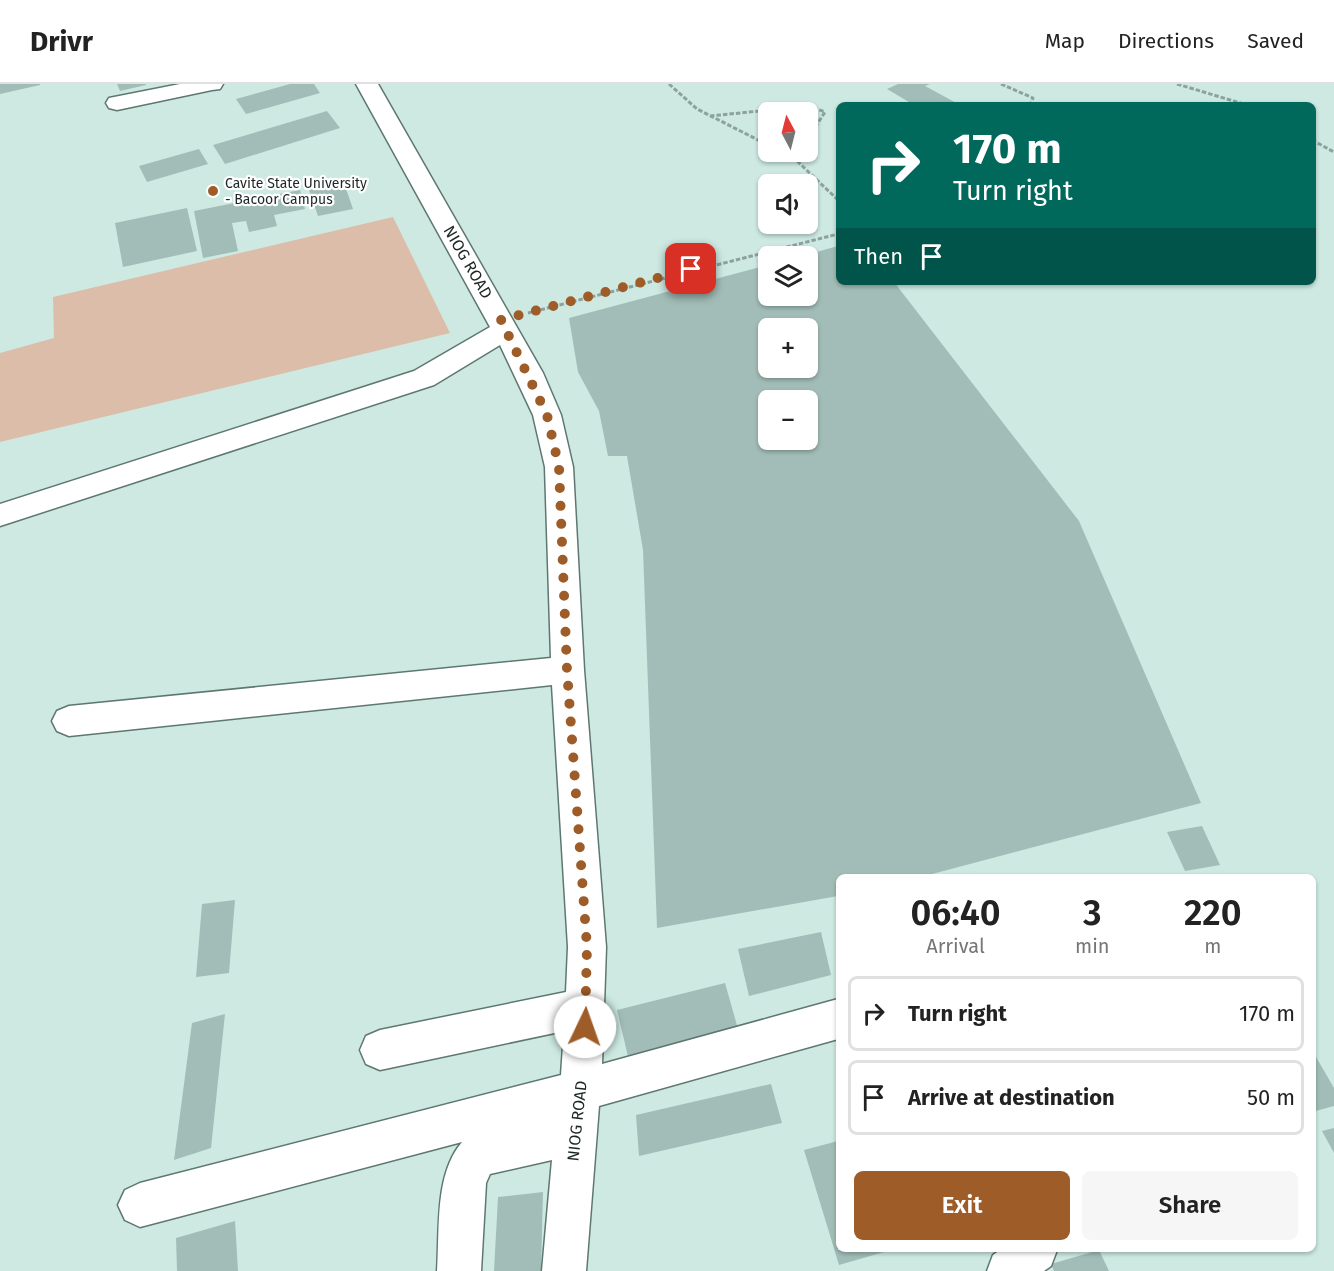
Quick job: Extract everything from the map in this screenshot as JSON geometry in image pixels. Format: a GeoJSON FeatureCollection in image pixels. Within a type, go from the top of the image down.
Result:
{"type":"FeatureCollection","features":[{"type":"Feature","properties":{"kind":"street"},"geometry":{"type":"LineString","coordinates":[[117,103],[212,84]]}},
{"type":"Feature","properties":{"kind":"street","name":"NIOG ROAD"},"geometry":{"type":"LineString","coordinates":[[367,84],[504,325],[547,415],[559,467],[567,670],[587,947],[586,1007],[564,1271]]}},
{"type":"Feature","properties":{"kind":"street"},"geometry":{"type":"LineString","coordinates":[[0,515],[424,378],[504,325]]}},
{"type":"Feature","properties":{"kind":"street"},"geometry":{"type":"LineString","coordinates":[[69,722],[567,670]]}},
{"type":"Feature","properties":{"kind":"street"},"geometry":{"type":"LineString","coordinates":[[380,1050],[586,1007]]}},
{"type":"Feature","properties":{"kind":"street"},"geometry":{"type":"LineString","coordinates":[[140,1205],[580,1091],[836,1019]]}},
{"type":"Feature","properties":{"kind":"street"},"geometry":{"type":"LineString","coordinates":[[459,1271],[465,1183],[468,1168],[478,1156],[575,1134]]}},
{"type":"Feature","properties":{"kind":"street"},"geometry":{"type":"LineString","coordinates":[[1010,1271],[1033,1252]]}},
{"type":"Feature","properties":{"kind":"path"},"geometry":{"type":"LineString","coordinates":[[669,84],[697,109],[758,140]]}},
{"type":"Feature","properties":{"kind":"path"},"geometry":{"type":"LineString","coordinates":[[1001,84],[1033,98],[1031,102]]}},
{"type":"Feature","properties":{"kind":"path"},"geometry":{"type":"LineString","coordinates":[[1177,84],[1237,102]]}},
{"type":"Feature","properties":{"kind":"path"},"geometry":{"type":"LineString","coordinates":[[818,109],[825,112],[818,123]]}},
{"type":"Feature","properties":{"kind":"path"},"geometry":{"type":"LineString","coordinates":[[710,116],[758,111]]}},
{"type":"Feature","properties":{"kind":"path"},"geometry":{"type":"LineString","coordinates":[[1316,142],[1334,152]]}},
{"type":"Feature","properties":{"kind":"path"},"geometry":{"type":"LineString","coordinates":[[798,162],[836,198]]}},
{"type":"Feature","properties":{"kind":"path"},"geometry":{"type":"LineString","coordinates":[[504,325],[712,264],[810,243],[836,235]]}},
{"type":"Feature","properties":{"kind":"shaded area"},"geometry":{"type":"Polygon","coordinates":[[[393,217],[450,333],[0,442],[0,353],[54,338],[53,297],[393,217]]]}},
{"type":"Feature","properties":{"kind":"building"},"geometry":{"type":"Polygon","coordinates":[[[0,84],[40,84],[40,85],[0,94],[0,84]]]}},
{"type":"Feature","properties":{"kind":"building"},"geometry":{"type":"Polygon","coordinates":[[[117,84],[146,84],[146,85],[120,91],[117,84]]]}},
{"type":"Feature","properties":{"kind":"building"},"geometry":{"type":"Polygon","coordinates":[[[290,84],[314,84],[320,93],[246,114],[236,99],[290,84]]]}},
{"type":"Feature","properties":{"kind":"building"},"geometry":{"type":"Polygon","coordinates":[[[898,84],[930,84],[925,86],[954,102],[909,102],[887,89],[898,84]]]}},
{"type":"Feature","properties":{"kind":"building"},"geometry":{"type":"Polygon","coordinates":[[[327,111],[340,128],[225,164],[213,145],[327,111]]]}},
{"type":"Feature","properties":{"kind":"building"},"geometry":{"type":"Polygon","coordinates":[[[199,149],[208,164],[147,182],[139,166],[199,149]]]}},
{"type":"Feature","properties":{"kind":"building"},"geometry":{"type":"Polygon","coordinates":[[[343,180],[353,209],[318,216],[308,187],[343,180]]]}},
{"type":"Feature","properties":{"kind":"building"},"geometry":{"type":"Polygon","coordinates":[[[300,190],[305,209],[274,215],[277,226],[249,232],[246,221],[232,223],[238,251],[203,258],[194,211],[300,190]]]}},
{"type":"Feature","properties":{"kind":"building"},"geometry":{"type":"Polygon","coordinates":[[[187,208],[197,251],[123,267],[115,223],[187,208]]]}},
{"type":"Feature","properties":{"kind":"building"},"geometry":{"type":"Polygon","coordinates":[[[836,247],[836,285],[896,285],[1079,521],[1201,803],[932,874],[836,874],[836,896],[657,928],[643,550],[627,456],[608,456],[599,411],[578,372],[569,318],[758,268],[758,306],[818,306],[818,252],[836,247]]]}},
{"type":"Feature","properties":{"kind":"building"},"geometry":{"type":"Polygon","coordinates":[[[1202,826],[1220,865],[1185,871],[1167,832],[1202,826]]]}},
{"type":"Feature","properties":{"kind":"building"},"geometry":{"type":"Polygon","coordinates":[[[235,900],[229,973],[196,977],[202,904],[235,900]]]}},
{"type":"Feature","properties":{"kind":"building"},"geometry":{"type":"Polygon","coordinates":[[[821,932],[831,975],[749,996],[738,949],[821,932]]]}},
{"type":"Feature","properties":{"kind":"building"},"geometry":{"type":"Polygon","coordinates":[[[725,983],[740,1036],[630,1065],[617,1010],[725,983]]]}},
{"type":"Feature","properties":{"kind":"building"},"geometry":{"type":"Polygon","coordinates":[[[225,1014],[211,1148],[174,1160],[192,1023],[225,1014]]]}},
{"type":"Feature","properties":{"kind":"building"},"geometry":{"type":"Polygon","coordinates":[[[1316,1057],[1334,1088],[1334,1106],[1316,1111],[1316,1057]]]}},
{"type":"Feature","properties":{"kind":"building"},"geometry":{"type":"Polygon","coordinates":[[[771,1084],[782,1123],[639,1156],[636,1115],[771,1084]]]}},
{"type":"Feature","properties":{"kind":"building"},"geometry":{"type":"Polygon","coordinates":[[[1334,1128],[1334,1153],[1322,1131],[1334,1128]]]}},
{"type":"Feature","properties":{"kind":"building"},"geometry":{"type":"Polygon","coordinates":[[[836,1142],[836,1252],[884,1252],[839,1265],[804,1150],[836,1142]]]}},
{"type":"Feature","properties":{"kind":"building"},"geometry":{"type":"Polygon","coordinates":[[[543,1192],[541,1271],[494,1271],[498,1197],[543,1192]]]}},
{"type":"Feature","properties":{"kind":"building"},"geometry":{"type":"Polygon","coordinates":[[[235,1221],[238,1271],[177,1271],[176,1238],[235,1221]]]}},
{"type":"Feature","properties":{"kind":"building"},"geometry":{"type":"Polygon","coordinates":[[[1092,1252],[1100,1252],[1109,1271],[1054,1271],[1051,1264],[1092,1252]]]}},
{"type":"Feature","properties":{"kind":"place","name":"Cavite State University - Bacoor Campus"},"geometry":{"type":"Point","coordinates":[213,191]}},
{"type":"Feature","properties":{"kind":"route"},"geometry":{"type":"LineString","coordinates":[[585,1027],[587,947],[567,670],[559,467],[547,415],[529,373],[501,320],[691,269]]}}]}
